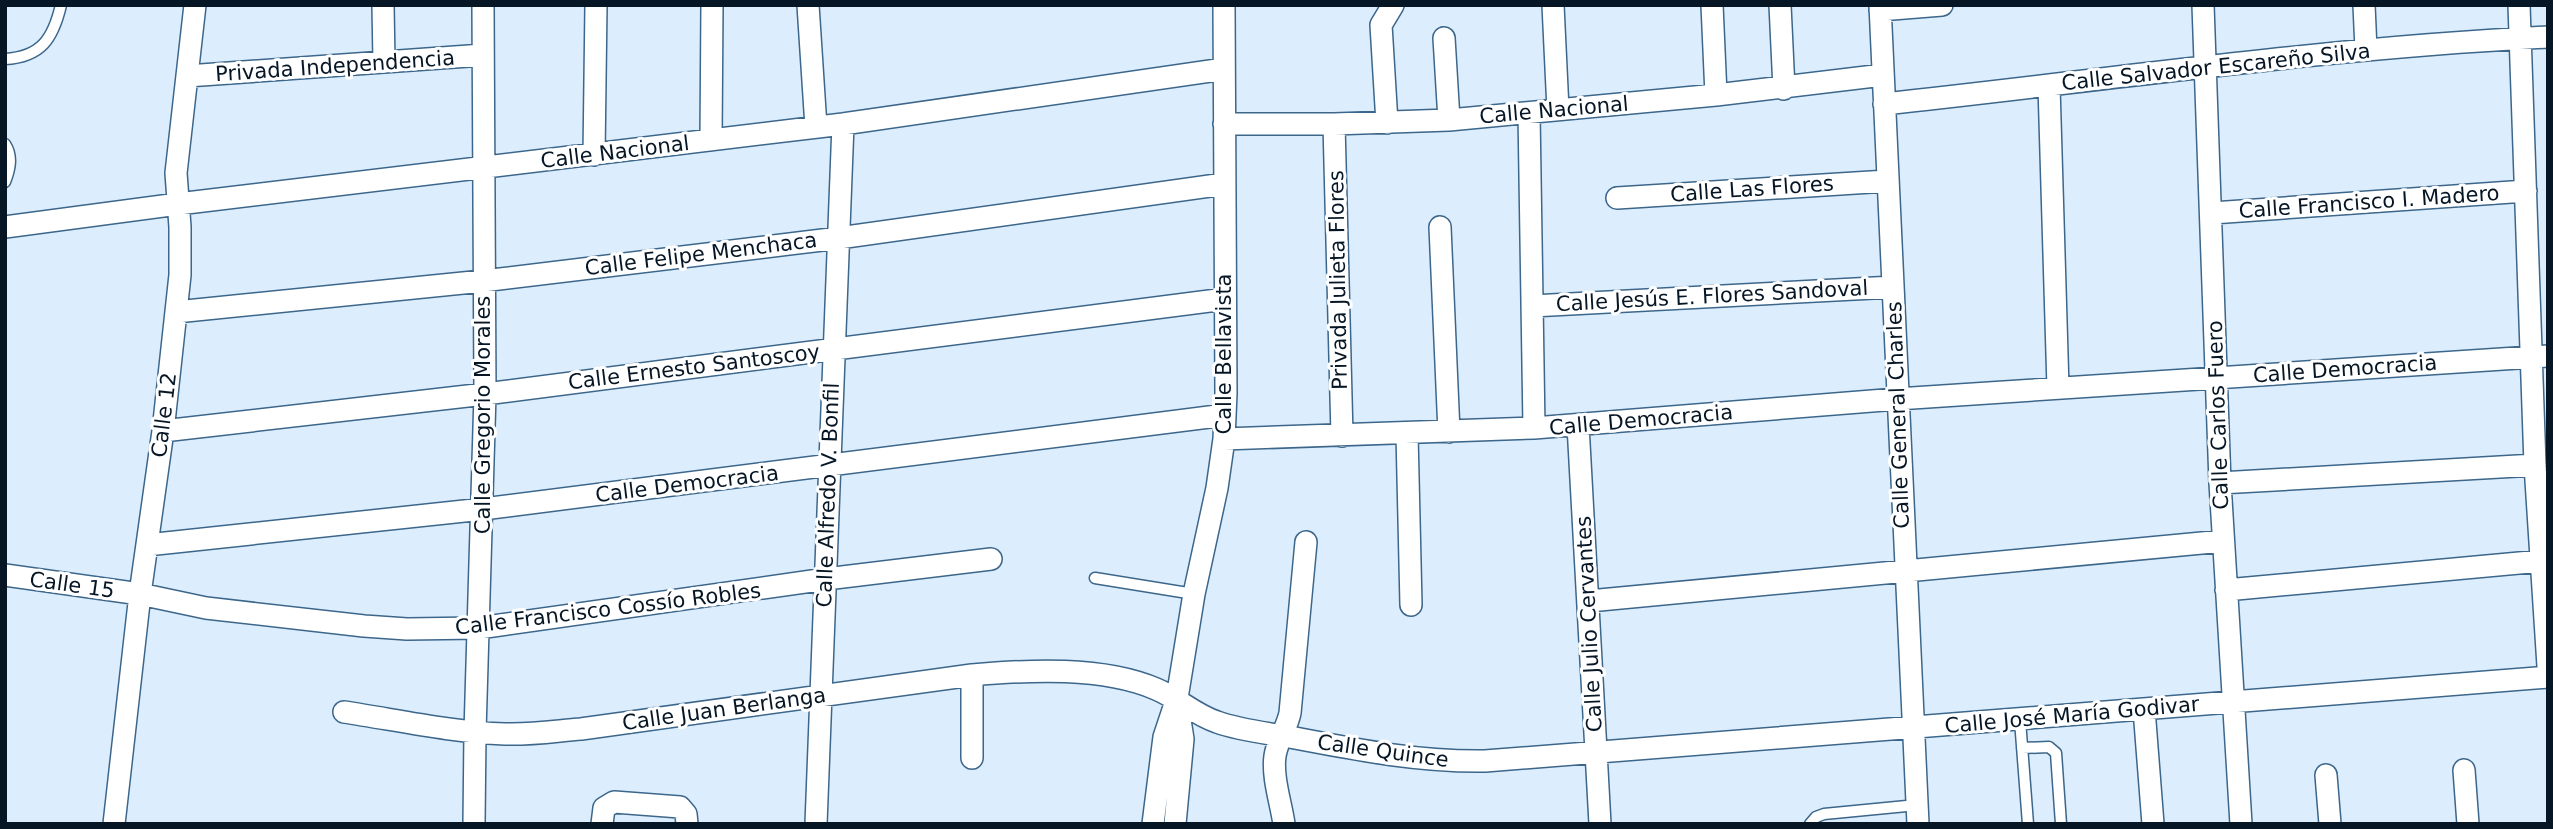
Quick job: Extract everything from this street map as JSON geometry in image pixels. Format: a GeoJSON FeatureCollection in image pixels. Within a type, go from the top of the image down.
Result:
{"type":"FeatureCollection","features":[{"type":"Feature","properties":{"kind":"street","name":"Calle 12"},"geometry":{"type":"LineString","coordinates":[[114,824],[176,312],[181,252],[176,173],[195,5]]}},
{"type":"Feature","properties":{"kind":"street"},"geometry":{"type":"LineString","coordinates":[[383,5],[384,62]]}},
{"type":"Feature","properties":{"kind":"street","name":"Calle Gregorio Morales"},"geometry":{"type":"LineString","coordinates":[[474,824],[485,394],[483,5]]}},
{"type":"Feature","properties":{"kind":"street"},"geometry":{"type":"LineString","coordinates":[[593,155],[596,5]]}},
{"type":"Feature","properties":{"kind":"street"},"geometry":{"type":"LineString","coordinates":[[711,140],[712,5]]}},
{"type":"Feature","properties":{"kind":"street"},"geometry":{"type":"LineString","coordinates":[[808,5],[816,127]]}},
{"type":"Feature","properties":{"kind":"street","name":"Calle Bellavista"},"geometry":{"type":"LineString","coordinates":[[1153,824],[1164,737],[1177,698],[1224,439],[1224,5]]}},
{"type":"Feature","properties":{"kind":"street"},"geometry":{"type":"LineString","coordinates":[[1387,123],[1381,25],[1393,5]]}},
{"type":"Feature","properties":{"kind":"street"},"geometry":{"type":"LineString","coordinates":[[1553,5],[1558,110]]}},
{"type":"Feature","properties":{"kind":"street"},"geometry":{"type":"LineString","coordinates":[[1712,5],[1716,95]]}},
{"type":"Feature","properties":{"kind":"street"},"geometry":{"type":"LineString","coordinates":[[1780,5],[1784,89]]}},
{"type":"Feature","properties":{"kind":"street"},"geometry":{"type":"LineString","coordinates":[[1880,8],[1942,5]]}},
{"type":"Feature","properties":{"kind":"street","name":"Calle Carlos Fuero"},"geometry":{"type":"LineString","coordinates":[[2203,5],[2220,483],[2241,824]]}},
{"type":"Feature","properties":{"kind":"street"},"geometry":{"type":"LineString","coordinates":[[2364,5],[2366,50]]}},
{"type":"Feature","properties":{"kind":"street"},"geometry":{"type":"LineString","coordinates":[[2519,5],[2526,191],[2539,356],[2535,466],[2548,666]]}},
{"type":"Feature","properties":{"kind":"street","name":"Calle General Charles"},"geometry":{"type":"LineString","coordinates":[[1880,8],[1917,814]]}},
{"type":"Feature","properties":{"kind":"street","name":"Calle Salvador Escareño Silva"},"geometry":{"type":"LineString","coordinates":[[1884,104],[2206,66],[2366,50],[2548,37]]}},
{"type":"Feature","properties":{"kind":"street"},"geometry":{"type":"LineString","coordinates":[[1444,38],[1448,120]]}},
{"type":"Feature","properties":{"kind":"street","name":"Privada Independencia"},"geometry":{"type":"LineString","coordinates":[[187,76],[483,55]]}},
{"type":"Feature","properties":{"kind":"street","name":"Calle Nacional"},"geometry":{"type":"LineString","coordinates":[[5,227],[843,124],[1224,69]]}},
{"type":"Feature","properties":{"kind":"street","name":"Calle Nacional"},"geometry":{"type":"LineString","coordinates":[[1224,124],[1448,120],[1784,89],[1883,75]]}},
{"type":"Feature","properties":{"kind":"street"},"geometry":{"type":"LineString","coordinates":[[2049,86],[2059,388]]}},
{"type":"Feature","properties":{"kind":"street"},"geometry":{"type":"LineString","coordinates":[[1528,113],[1534,428]]}},
{"type":"Feature","properties":{"kind":"street","name":"Calle Alfredo V. Bonfil"},"geometry":{"type":"LineString","coordinates":[[816,824],[843,124]]}},
{"type":"Feature","properties":{"kind":"street","name":"Privada Julieta Flores"},"geometry":{"type":"LineString","coordinates":[[1334,124],[1342,436]]}},
{"type":"Feature","properties":{"kind":"street","name":"Calle Las Flores"},"geometry":{"type":"LineString","coordinates":[[1616,198],[1887,181]]}},
{"type":"Feature","properties":{"kind":"street","name":"Calle Felipe Menchaca"},"geometry":{"type":"LineString","coordinates":[[176,312],[483,281],[839,238],[1224,184]]}},
{"type":"Feature","properties":{"kind":"street","name":"Calle Francisco I. Madero"},"geometry":{"type":"LineString","coordinates":[[2212,213],[2526,191]]}},
{"type":"Feature","properties":{"kind":"street"},"geometry":{"type":"LineString","coordinates":[[1440,227],[1449,432]]}},
{"type":"Feature","properties":{"kind":"street","name":"Calle Jesús E. Flores Sandoval"},"geometry":{"type":"LineString","coordinates":[[1532,306],[1893,287]]}},
{"type":"Feature","properties":{"kind":"street","name":"Calle Ernesto Santoscoy"},"geometry":{"type":"LineString","coordinates":[[163,432],[485,394],[1224,299]]}},
{"type":"Feature","properties":{"kind":"street","name":"Calle Democracia"},"geometry":{"type":"LineString","coordinates":[[1224,439],[1534,428],[1897,399],[2539,356]]}},
{"type":"Feature","properties":{"kind":"street","name":"Calle Democracia"},"geometry":{"type":"LineString","coordinates":[[148,545],[483,509],[1225,415]]}},
{"type":"Feature","properties":{"kind":"street","name":"Calle Julio Cervantes"},"geometry":{"type":"LineString","coordinates":[[1578,425],[1600,824]]}},
{"type":"Feature","properties":{"kind":"street"},"geometry":{"type":"LineString","coordinates":[[1408,434],[1411,605]]}},
{"type":"Feature","properties":{"kind":"street"},"geometry":{"type":"LineString","coordinates":[[2220,483],[2535,466]]}},
{"type":"Feature","properties":{"kind":"street"},"geometry":{"type":"LineString","coordinates":[[1589,601],[2223,541]]}},
{"type":"Feature","properties":{"kind":"street"},"geometry":{"type":"LineString","coordinates":[[1284,824],[1275,755],[1290,713],[1306,542]]}},
{"type":"Feature","properties":{"kind":"street","name":"Calle Francisco Cossío Robles"},"geometry":{"type":"LineString","coordinates":[[140,594],[206,608],[364,626],[407,629],[479,628],[825,579],[991,559]]}},
{"type":"Feature","properties":{"kind":"street"},"geometry":{"type":"LineString","coordinates":[[2226,590],[2541,561]]}},
{"type":"Feature","properties":{"kind":"street","name":"Calle 15"},"geometry":{"type":"LineString","coordinates":[[5,575],[140,594]]}},
{"type":"Feature","properties":{"kind":"street","name":"Calle Juan Berlanga"},"geometry":{"type":"LineString","coordinates":[[344,712],[475,732],[507,734],[582,729],[972,675],[1036,670],[1074,672],[1140,683],[1177,698]]}},
{"type":"Feature","properties":{"kind":"street"},"geometry":{"type":"LineString","coordinates":[[972,675],[972,758]]}},
{"type":"Feature","properties":{"kind":"street","name":"Calle José María Godivar"},"geometry":{"type":"LineString","coordinates":[[1596,751],[2548,677]]}},
{"type":"Feature","properties":{"kind":"street","name":"Calle Bellavista"},"geometry":{"type":"LineString","coordinates":[[1175,824],[1183,739],[1177,698]]}},
{"type":"Feature","properties":{"kind":"street","name":"Calle Quince"},"geometry":{"type":"LineString","coordinates":[[1177,698],[1204,717],[1218,723],[1381,754],[1453,762],[1596,751]]}},
{"type":"Feature","properties":{"kind":"street"},"geometry":{"type":"LineString","coordinates":[[2144,709],[2153,824]]}},
{"type":"Feature","properties":{"kind":"street"},"geometry":{"type":"LineString","coordinates":[[2464,770],[2468,824]]}},
{"type":"Feature","properties":{"kind":"street"},"geometry":{"type":"LineString","coordinates":[[2326,775],[2330,824]]}},
{"type":"Feature","properties":{"kind":"street"},"geometry":{"type":"LineString","coordinates":[[602,824],[604,808],[614,802],[680,807],[686,814],[687,824]]}},
{"type":"Feature","properties":{"kind":"lane"},"geometry":{"type":"LineString","coordinates":[[5,59],[23,58],[36,52],[48,39],[61,5]]}},
{"type":"Feature","properties":{"kind":"lane"},"geometry":{"type":"LineString","coordinates":[[5,144],[11,160],[5,182]]}},
{"type":"Feature","properties":{"kind":"lane"},"geometry":{"type":"LineString","coordinates":[[1095,578],[1194,594]]}},
{"type":"Feature","properties":{"kind":"lane"},"geometry":{"type":"LineString","coordinates":[[2020,720],[2028,824]]}},
{"type":"Feature","properties":{"kind":"lane"},"geometry":{"type":"LineString","coordinates":[[2022,748],[2049,747],[2056,753],[2061,824]]}},
{"type":"Feature","properties":{"kind":"lane"},"geometry":{"type":"LineString","coordinates":[[1810,824],[1824,814],[1917,814]]}}]}
